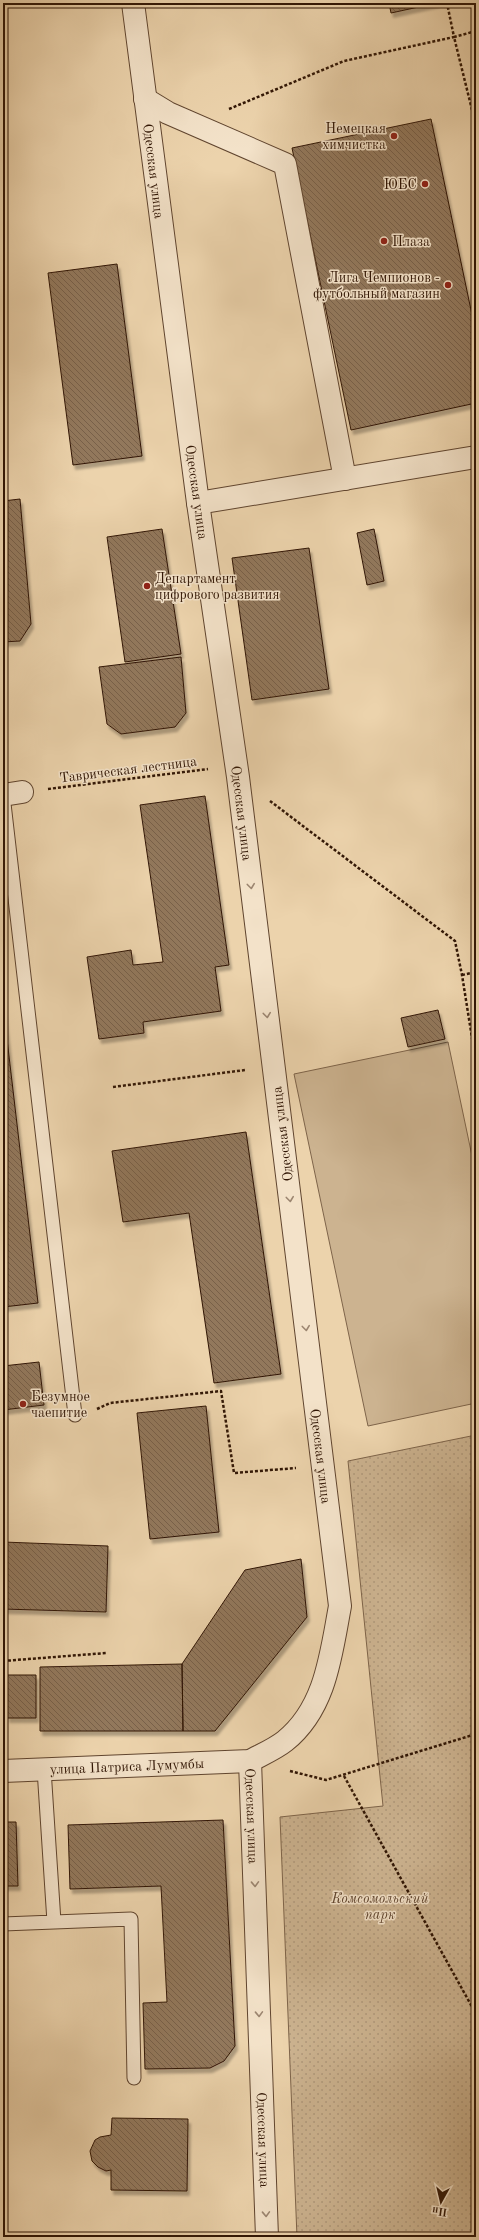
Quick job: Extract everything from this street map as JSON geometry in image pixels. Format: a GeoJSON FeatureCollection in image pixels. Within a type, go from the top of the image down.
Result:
{"type":"FeatureCollection","features":[{"type":"Feature","properties":{"kind":"street","name":"Одесская улица"},"geometry":{"type":"LineString","coordinates":[[133,3],[198,504],[237,772],[340,1606],[328,1674],[312,1711],[285,1741],[250,1761],[267,2237]]}},
{"type":"Feature","properties":{"kind":"street"},"geometry":{"type":"LineString","coordinates":[[145,99],[168,113],[285,164],[345,479]]}},
{"type":"Feature","properties":{"kind":"street"},"geometry":{"type":"LineString","coordinates":[[198,504],[476,457]]}},
{"type":"Feature","properties":{"kind":"street","name":"улица Патриса Лумумбы"},"geometry":{"type":"LineString","coordinates":[[3,1771],[44,1768],[250,1761]]}},
{"type":"Feature","properties":{"kind":"lane"},"geometry":{"type":"LineString","coordinates":[[9,794],[75,1415]]}},
{"type":"Feature","properties":{"kind":"lane"},"geometry":{"type":"LineString","coordinates":[[44,1768],[54,1922]]}},
{"type":"Feature","properties":{"kind":"lane"},"geometry":{"type":"LineString","coordinates":[[3,1924],[131,1919],[134,2078]]}},
{"type":"Feature","properties":{"kind":"path"},"geometry":{"type":"LineString","coordinates":[[447,3],[476,126]]}},
{"type":"Feature","properties":{"kind":"path"},"geometry":{"type":"LineString","coordinates":[[193,124],[344,62],[476,31]]}},
{"type":"Feature","properties":{"kind":"path"},"geometry":{"type":"LineString","coordinates":[[237,772],[454,941],[462,975],[476,1063]]}},
{"type":"Feature","properties":{"kind":"path","name":"Таврическая лестница"},"geometry":{"type":"LineString","coordinates":[[9,794],[237,772]]}},
{"type":"Feature","properties":{"kind":"path"},"geometry":{"type":"LineString","coordinates":[[462,975],[476,972]]}},
{"type":"Feature","properties":{"kind":"path"},"geometry":{"type":"LineString","coordinates":[[113,1087],[274,1067]]}},
{"type":"Feature","properties":{"kind":"path"},"geometry":{"type":"LineString","coordinates":[[93,1411],[110,1403],[221,1391],[234,1472],[280,1470],[322,1465]]}},
{"type":"Feature","properties":{"kind":"path"},"geometry":{"type":"LineString","coordinates":[[3,1661],[106,1653]]}},
{"type":"Feature","properties":{"kind":"path"},"geometry":{"type":"LineString","coordinates":[[250,1761],[326,1780],[344,1776],[476,1734]]}},
{"type":"Feature","properties":{"kind":"path"},"geometry":{"type":"LineString","coordinates":[[344,1776],[476,2014]]}},
{"type":"Feature","properties":{"kind":"green space"},"geometry":{"type":"Polygon","coordinates":[[[448,1042],[476,1175],[476,1403],[368,1426],[294,1074],[448,1042]]]}},
{"type":"Feature","properties":{"kind":"green space","name":"Комсомольский парк"},"geometry":{"type":"Polygon","coordinates":[[[476,1435],[476,2237],[297,2237],[280,1817],[383,1806],[348,1461],[476,1435]]]}},
{"type":"Feature","properties":{"kind":"building"},"geometry":{"type":"Polygon","coordinates":[[[389,3],[437,3],[391,13],[389,3]]]}},
{"type":"Feature","properties":{"kind":"building","name":"Плаза"},"geometry":{"type":"Polygon","coordinates":[[[431,119],[476,334],[476,403],[351,430],[292,148],[431,119]]]}},
{"type":"Feature","properties":{"kind":"building"},"geometry":{"type":"Polygon","coordinates":[[[117,264],[142,456],[73,465],[48,273],[117,264]]]}},
{"type":"Feature","properties":{"kind":"building"},"geometry":{"type":"Polygon","coordinates":[[[20,499],[31,624],[20,641],[3,642],[3,501],[20,499]]]}},
{"type":"Feature","properties":{"kind":"building"},"geometry":{"type":"Polygon","coordinates":[[[162,529],[181,654],[125,662],[107,537],[162,529]]]}},
{"type":"Feature","properties":{"kind":"building"},"geometry":{"type":"Polygon","coordinates":[[[374,529],[384,581],[367,585],[357,533],[374,529]]]}},
{"type":"Feature","properties":{"kind":"building"},"geometry":{"type":"Polygon","coordinates":[[[309,548],[329,689],[252,700],[232,558],[309,548]]]}},
{"type":"Feature","properties":{"kind":"building"},"geometry":{"type":"Polygon","coordinates":[[[181,657],[186,713],[175,727],[121,734],[107,724],[99,667],[181,657]]]}},
{"type":"Feature","properties":{"kind":"building"},"geometry":{"type":"Polygon","coordinates":[[[205,796],[229,965],[215,967],[221,1011],[143,1022],[144,1033],[99,1039],[87,957],[131,950],[133,965],[163,962],[140,805],[205,796]]]}},
{"type":"Feature","properties":{"kind":"building"},"geometry":{"type":"Polygon","coordinates":[[[3,1005],[38,1303],[3,1307],[3,1005]]]}},
{"type":"Feature","properties":{"kind":"building"},"geometry":{"type":"Polygon","coordinates":[[[438,1010],[445,1039],[408,1047],[401,1018],[438,1010]]]}},
{"type":"Feature","properties":{"kind":"building"},"geometry":{"type":"Polygon","coordinates":[[[246,1132],[281,1374],[214,1383],[189,1213],[123,1222],[112,1151],[246,1132]]]}},
{"type":"Feature","properties":{"kind":"building"},"geometry":{"type":"Polygon","coordinates":[[[39,1362],[44,1405],[3,1410],[3,1366],[39,1362]]]}},
{"type":"Feature","properties":{"kind":"building"},"geometry":{"type":"Polygon","coordinates":[[[206,1406],[219,1532],[150,1539],[137,1413],[206,1406]]]}},
{"type":"Feature","properties":{"kind":"building"},"geometry":{"type":"Polygon","coordinates":[[[3,1542],[108,1546],[106,1612],[3,1609],[3,1542]]]}},
{"type":"Feature","properties":{"kind":"building"},"geometry":{"type":"Polygon","coordinates":[[[301,1559],[307,1617],[215,1731],[183,1731],[182,1664],[245,1570],[301,1559]]]}},
{"type":"Feature","properties":{"kind":"building"},"geometry":{"type":"Polygon","coordinates":[[[182,1664],[183,1731],[40,1731],[40,1667],[182,1664]]]}},
{"type":"Feature","properties":{"kind":"building"},"geometry":{"type":"Polygon","coordinates":[[[7,1675],[36,1675],[36,1718],[7,1718],[7,1675]]]}},
{"type":"Feature","properties":{"kind":"building"},"geometry":{"type":"Polygon","coordinates":[[[223,1820],[235,2046],[224,2061],[210,2068],[145,2069],[143,2003],[167,2002],[161,1886],[70,1889],[68,1825],[223,1820]]]}},
{"type":"Feature","properties":{"kind":"building"},"geometry":{"type":"Polygon","coordinates":[[[3,1822],[16,1822],[18,1886],[3,1886],[3,1822]]]}},
{"type":"Feature","properties":{"kind":"building"},"geometry":{"type":"Polygon","coordinates":[[[112,2118],[188,2119],[187,2191],[111,2190],[111,2170],[106,2171],[98,2167],[92,2161],[90,2151],[95,2140],[100,2137],[111,2135],[112,2118]]]}},
{"type":"Feature","properties":{"kind":"place","name":"Немецкая химчистка"},"geometry":{"type":"Point","coordinates":[394,136]}},
{"type":"Feature","properties":{"kind":"place","name":"ЮБС"},"geometry":{"type":"Point","coordinates":[425,184]}},
{"type":"Feature","properties":{"kind":"place","name":"Плаза"},"geometry":{"type":"Point","coordinates":[384,241]}},
{"type":"Feature","properties":{"kind":"place","name":"Лига Чемпионов - футбольный магазин"},"geometry":{"type":"Point","coordinates":[448,285]}},
{"type":"Feature","properties":{"kind":"place","name":"Департамент цифрового развития"},"geometry":{"type":"Point","coordinates":[147,586]}},
{"type":"Feature","properties":{"kind":"place","name":"Безумное чаепитие"},"geometry":{"type":"Point","coordinates":[23,1404]}}]}
